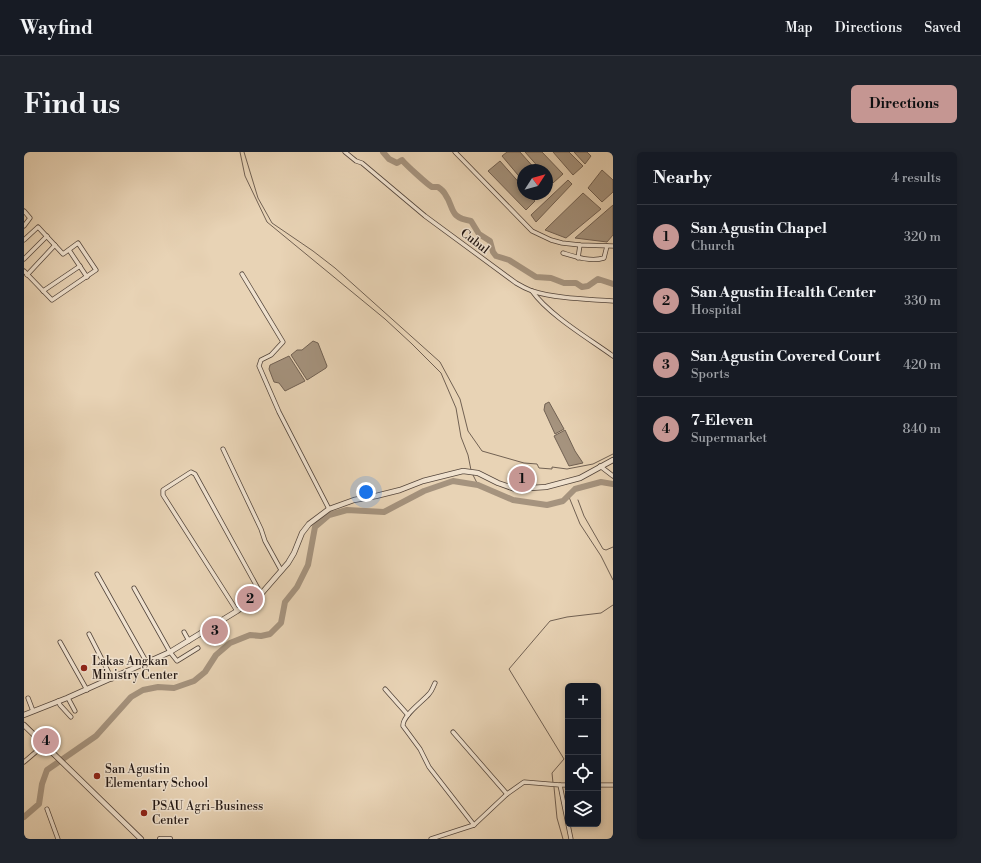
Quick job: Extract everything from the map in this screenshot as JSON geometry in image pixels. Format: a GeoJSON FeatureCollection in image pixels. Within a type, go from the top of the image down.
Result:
{"type":"FeatureCollection","features":[{"type":"Feature","properties":{"kind":"street","name":"Cubul"},"geometry":{"type":"LineString","coordinates":[[345,152],[356,161],[369,168],[425,216],[516,283],[532,291],[563,297],[613,301]]}},
{"type":"Feature","properties":{"kind":"street"},"geometry":{"type":"LineString","coordinates":[[455,152],[532,231],[551,240],[580,245],[613,246]]}},
{"type":"Feature","properties":{"kind":"street"},"geometry":{"type":"LineString","coordinates":[[24,211],[30,218],[24,226]]}},
{"type":"Feature","properties":{"kind":"street"},"geometry":{"type":"LineString","coordinates":[[24,240],[38,227],[63,254],[77,244],[80,244],[96,269],[95,272],[53,300],[24,271]]}},
{"type":"Feature","properties":{"kind":"street"},"geometry":{"type":"LineString","coordinates":[[24,259],[47,236]]}},
{"type":"Feature","properties":{"kind":"street"},"geometry":{"type":"LineString","coordinates":[[578,258],[580,245]]}},
{"type":"Feature","properties":{"kind":"street"},"geometry":{"type":"LineString","coordinates":[[27,275],[55,246]]}},
{"type":"Feature","properties":{"kind":"street"},"geometry":{"type":"LineString","coordinates":[[563,253],[578,258],[601,259],[604,258],[607,246]]}},
{"type":"Feature","properties":{"kind":"street"},"geometry":{"type":"LineString","coordinates":[[70,250],[87,277]]}},
{"type":"Feature","properties":{"kind":"street"},"geometry":{"type":"LineString","coordinates":[[42,290],[80,266]]}},
{"type":"Feature","properties":{"kind":"street"},"geometry":{"type":"LineString","coordinates":[[242,274],[283,342],[271,355],[261,360],[259,366],[279,412],[329,509]]}},
{"type":"Feature","properties":{"kind":"street"},"geometry":{"type":"LineString","coordinates":[[532,291],[545,306],[559,318],[613,356]]}},
{"type":"Feature","properties":{"kind":"street"},"geometry":{"type":"LineString","coordinates":[[223,449],[261,529],[265,541],[281,570]]}},
{"type":"Feature","properties":{"kind":"street"},"geometry":{"type":"LineString","coordinates":[[24,715],[87,690],[170,652],[237,611],[261,594],[294,553],[302,533],[309,524],[329,509],[354,500],[400,490],[419,482],[463,471],[478,473],[498,483],[515,489],[546,487],[580,478],[613,460]]}},
{"type":"Feature","properties":{"kind":"street"},"geometry":{"type":"LineString","coordinates":[[600,466],[613,476]]}},
{"type":"Feature","properties":{"kind":"street"},"geometry":{"type":"LineString","coordinates":[[237,611],[163,495],[163,490],[191,472],[195,474],[261,594]]}},
{"type":"Feature","properties":{"kind":"street"},"geometry":{"type":"LineString","coordinates":[[97,574],[147,663]]}},
{"type":"Feature","properties":{"kind":"street"},"geometry":{"type":"LineString","coordinates":[[134,588],[177,662],[198,648]]}},
{"type":"Feature","properties":{"kind":"street"},"geometry":{"type":"LineString","coordinates":[[184,632],[189,641]]}},
{"type":"Feature","properties":{"kind":"street"},"geometry":{"type":"LineString","coordinates":[[89,634],[112,679]]}},
{"type":"Feature","properties":{"kind":"street"},"geometry":{"type":"LineString","coordinates":[[60,642],[87,690]]}},
{"type":"Feature","properties":{"kind":"street"},"geometry":{"type":"LineString","coordinates":[[435,683],[430,694],[408,715],[403,723],[403,726],[420,749],[430,767],[474,825]]}},
{"type":"Feature","properties":{"kind":"street"},"geometry":{"type":"LineString","coordinates":[[385,689],[408,715]]}},
{"type":"Feature","properties":{"kind":"street"},"geometry":{"type":"LineString","coordinates":[[28,698],[33,711]]}},
{"type":"Feature","properties":{"kind":"street"},"geometry":{"type":"LineString","coordinates":[[68,698],[74,711]]}},
{"type":"Feature","properties":{"kind":"street"},"geometry":{"type":"LineString","coordinates":[[58,702],[60,706],[71,716]]}},
{"type":"Feature","properties":{"kind":"street"},"geometry":{"type":"LineString","coordinates":[[24,725],[141,839]]}},
{"type":"Feature","properties":{"kind":"street"},"geometry":{"type":"LineString","coordinates":[[453,732],[507,794]]}},
{"type":"Feature","properties":{"kind":"street"},"geometry":{"type":"LineString","coordinates":[[24,762],[44,745]]}},
{"type":"Feature","properties":{"kind":"street"},"geometry":{"type":"LineString","coordinates":[[432,839],[474,825],[507,794],[524,782],[565,785]]}},
{"type":"Feature","properties":{"kind":"street"},"geometry":{"type":"LineString","coordinates":[[558,784],[571,839]]}},
{"type":"Feature","properties":{"kind":"street"},"geometry":{"type":"LineString","coordinates":[[601,785],[613,785]]}},
{"type":"Feature","properties":{"kind":"street"},"geometry":{"type":"LineString","coordinates":[[47,809],[58,839]]}},
{"type":"Feature","properties":{"kind":"street"},"geometry":{"type":"LineString","coordinates":[[160,839],[170,839]]}},
{"type":"Feature","properties":{"kind":"shaded area"},"geometry":{"type":"Polygon","coordinates":[[[507,152],[520,152],[531,164],[517,164],[517,174],[502,156],[507,152]]]}},
{"type":"Feature","properties":{"kind":"shaded area"},"geometry":{"type":"Polygon","coordinates":[[[525,152],[542,152],[563,174],[553,183],[553,164],[536,164],[525,152]]]}},
{"type":"Feature","properties":{"kind":"shaded area"},"geometry":{"type":"Polygon","coordinates":[[[553,152],[569,152],[583,166],[573,175],[553,152]]]}},
{"type":"Feature","properties":{"kind":"shaded area"},"geometry":{"type":"Polygon","coordinates":[[[574,152],[587,152],[591,156],[585,164],[574,152]]]}},
{"type":"Feature","properties":{"kind":"shaded area"},"geometry":{"type":"Polygon","coordinates":[[[500,161],[517,180],[517,200],[535,201],[526,210],[488,171],[500,161]]]}},
{"type":"Feature","properties":{"kind":"shaded area"},"geometry":{"type":"Polygon","coordinates":[[[602,170],[613,180],[613,192],[602,202],[588,188],[602,170]]]}},
{"type":"Feature","properties":{"kind":"shaded area"},"geometry":{"type":"Polygon","coordinates":[[[568,180],[572,184],[536,222],[531,215],[547,200],[553,200],[553,194],[568,180]]]}},
{"type":"Feature","properties":{"kind":"shaded area"},"geometry":{"type":"Polygon","coordinates":[[[583,193],[601,209],[566,238],[545,230],[583,193]]]}},
{"type":"Feature","properties":{"kind":"shaded area"},"geometry":{"type":"Polygon","coordinates":[[[613,205],[613,235],[607,242],[575,238],[613,205]]]}},
{"type":"Feature","properties":{"kind":"shaded area"},"geometry":{"type":"Polygon","coordinates":[[[313,341],[318,343],[327,366],[307,380],[291,355],[297,350],[302,350],[313,341]]]}},
{"type":"Feature","properties":{"kind":"shaded area"},"geometry":{"type":"Polygon","coordinates":[[[289,356],[305,381],[285,391],[279,383],[274,382],[269,369],[270,365],[289,356]]]}},
{"type":"Feature","properties":{"kind":"shaded area"},"geometry":{"type":"Polygon","coordinates":[[[549,402],[564,429],[555,434],[544,410],[545,404],[549,402]]]}},
{"type":"Feature","properties":{"kind":"shaded area"},"geometry":{"type":"Polygon","coordinates":[[[565,430],[575,451],[583,463],[569,466],[554,436],[565,430]]]}},
{"type":"Feature","properties":{"kind":"waterway"},"geometry":{"type":"LineString","coordinates":[[240,152],[245,176],[267,222],[385,319],[441,373],[456,408],[461,437],[468,455],[471,470]]}},
{"type":"Feature","properties":{"kind":"waterway"},"geometry":{"type":"LineString","coordinates":[[244,152],[258,198],[272,223],[335,268],[440,362],[460,399],[468,431],[482,451],[524,463],[537,464],[539,468],[552,469],[552,467],[567,469],[593,464],[613,454]]}},
{"type":"Feature","properties":{"kind":"waterway"},"geometry":{"type":"LineString","coordinates":[[383,152],[389,159],[397,163],[402,160],[432,187],[438,187],[445,193],[455,214],[471,221],[479,234],[490,241],[493,252],[496,256],[509,260],[536,277],[551,278],[564,283],[576,283],[582,287],[588,286],[598,279],[613,284]]}},
{"type":"Feature","properties":{"kind":"waterway"},"geometry":{"type":"LineString","coordinates":[[473,475],[478,485]]}},
{"type":"Feature","properties":{"kind":"waterway"},"geometry":{"type":"LineString","coordinates":[[24,817],[39,804],[42,784],[47,770],[96,736],[131,697],[143,690],[158,687],[174,688],[194,681],[205,672],[216,655],[230,643],[250,635],[261,636],[270,634],[281,623],[285,602],[297,587],[308,565],[315,527],[329,515],[347,510],[384,512],[424,491],[453,481],[478,485],[513,500],[547,505],[563,501],[575,489],[601,482],[613,484]]}},
{"type":"Feature","properties":{"kind":"waterway"},"geometry":{"type":"LineString","coordinates":[[569,497],[580,524],[601,556],[613,580]]}},
{"type":"Feature","properties":{"kind":"waterway"},"geometry":{"type":"LineString","coordinates":[[578,500],[584,516],[603,549],[606,550],[613,547]]}},
{"type":"Feature","properties":{"kind":"waterway"},"geometry":{"type":"LineString","coordinates":[[553,783],[552,773],[564,759],[509,669],[550,621],[567,617],[601,613],[613,605]]}},
{"type":"Feature","properties":{"kind":"waterway"},"geometry":{"type":"LineString","coordinates":[[554,787],[557,818],[563,839]]}},
{"type":"Feature","properties":{"kind":"place","name":"San Agustin Chapel"},"geometry":{"type":"Point","coordinates":[522,479]}},
{"type":"Feature","properties":{"kind":"place","name":"San Agustin Health Center"},"geometry":{"type":"Point","coordinates":[250,599]}},
{"type":"Feature","properties":{"kind":"place","name":"San Agustin Covered Court"},"geometry":{"type":"Point","coordinates":[215,631]}},
{"type":"Feature","properties":{"kind":"place","name":"Lakas Angkan Ministry Center"},"geometry":{"type":"Point","coordinates":[84,668]}},
{"type":"Feature","properties":{"kind":"place","name":"7-Eleven"},"geometry":{"type":"Point","coordinates":[46,741]}},
{"type":"Feature","properties":{"kind":"place","name":"San Agustin Elementary School"},"geometry":{"type":"Point","coordinates":[97,776]}},
{"type":"Feature","properties":{"kind":"place","name":"PSAU Agri-Business Center"},"geometry":{"type":"Point","coordinates":[144,813]}}]}
